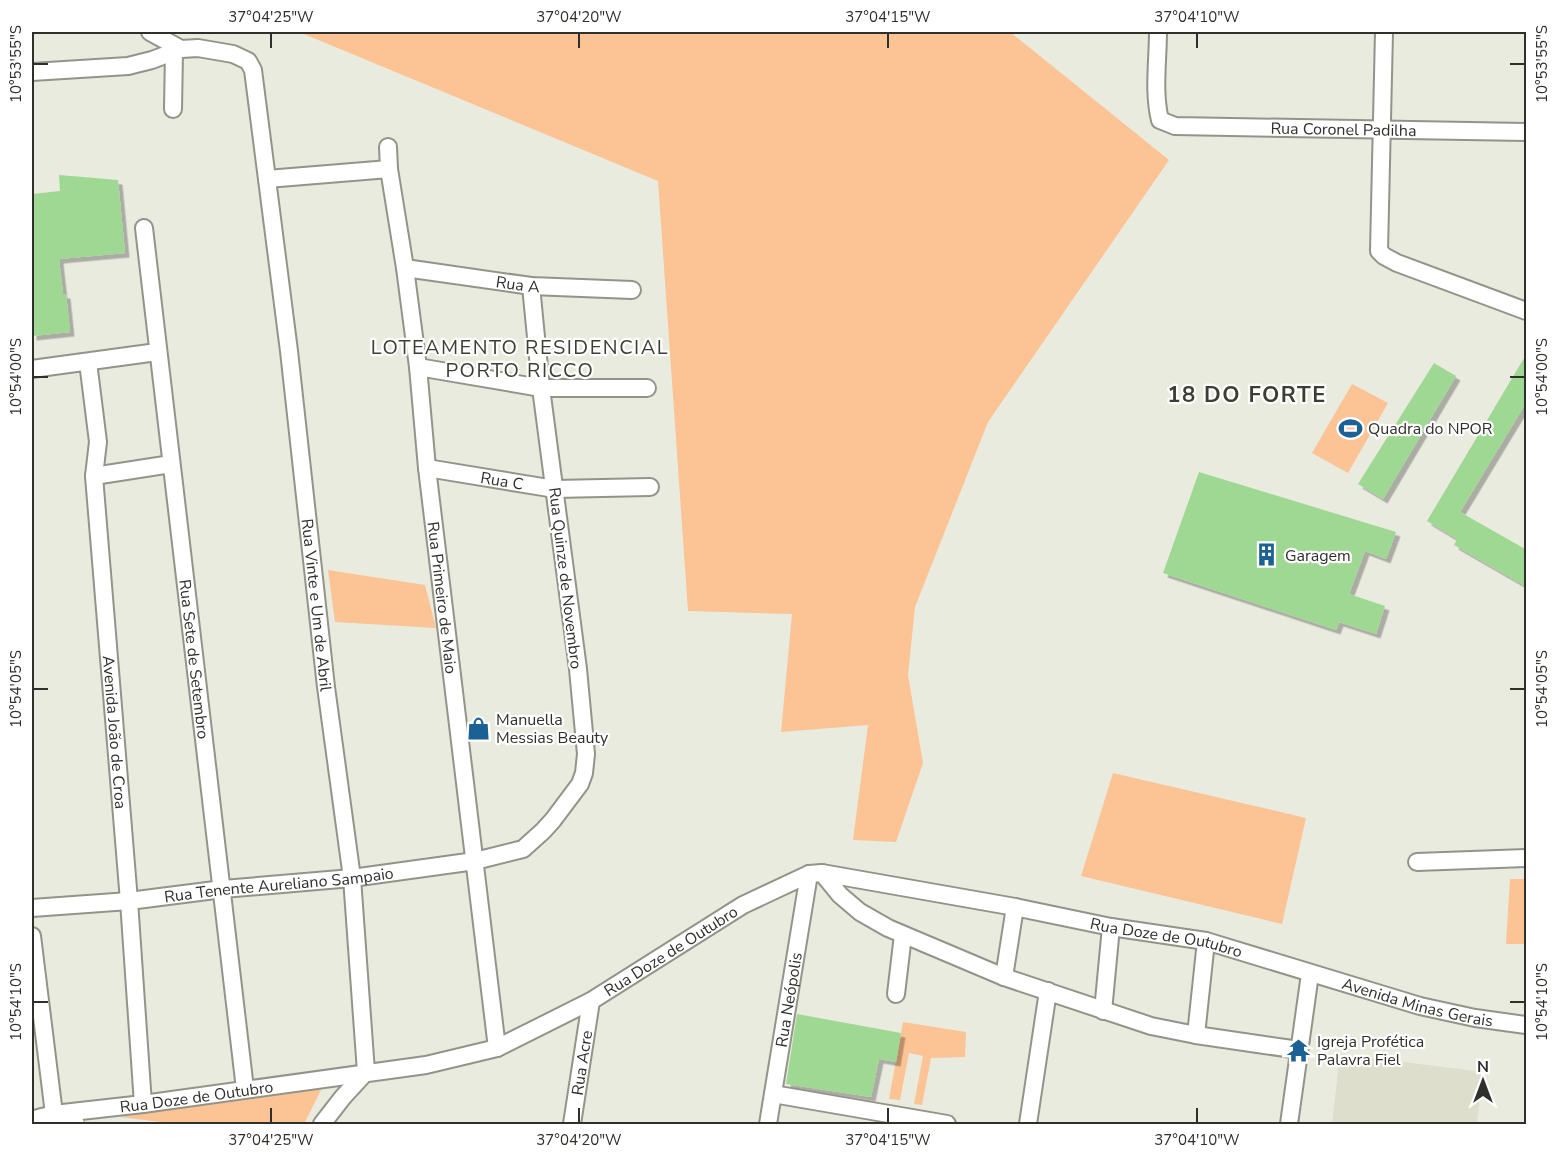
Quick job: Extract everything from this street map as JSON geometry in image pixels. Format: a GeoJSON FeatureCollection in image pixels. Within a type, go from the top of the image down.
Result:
{"type":"FeatureCollection","features":[{"type":"Feature","properties":{"kind":"main road"},"geometry":{"type":"LineString","coordinates":[[32,1121],[74,1125]]}},
{"type":"Feature","properties":{"kind":"street"},"geometry":{"type":"LineString","coordinates":[[150,32],[178,50]]}},
{"type":"Feature","properties":{"kind":"street","name":"Rua Coronel Padilha"},"geometry":{"type":"LineString","coordinates":[[1158,32],[1157,102],[1160,120],[1175,126],[1527,132]]}},
{"type":"Feature","properties":{"kind":"street"},"geometry":{"type":"LineString","coordinates":[[1384,32],[1379,250],[1384,256],[1397,263],[1527,311]]}},
{"type":"Feature","properties":{"kind":"street","name":"Rua Vinte e Um de Abril"},"geometry":{"type":"LineString","coordinates":[[178,50],[198,48],[233,54],[248,61],[253,70],[290,362],[326,687],[352,878],[366,1072]]}},
{"type":"Feature","properties":{"kind":"street"},"geometry":{"type":"LineString","coordinates":[[32,72],[128,66],[178,50]]}},
{"type":"Feature","properties":{"kind":"street"},"geometry":{"type":"LineString","coordinates":[[173,109],[178,50]]}},
{"type":"Feature","properties":{"kind":"street","name":"Rua Primeiro de Maio"},"geometry":{"type":"LineString","coordinates":[[387,147],[418,367],[427,468],[497,1048]]}},
{"type":"Feature","properties":{"kind":"street"},"geometry":{"type":"LineString","coordinates":[[267,179],[389,169]]}},
{"type":"Feature","properties":{"kind":"street","name":"Rua Sete de Setembro"},"geometry":{"type":"LineString","coordinates":[[144,228],[245,1089]]}},
{"type":"Feature","properties":{"kind":"street","name":"Rua A"},"geometry":{"type":"LineString","coordinates":[[405,268],[531,286],[632,290]]}},
{"type":"Feature","properties":{"kind":"street","name":"Rua Quinze de Novembro"},"geometry":{"type":"LineString","coordinates":[[523,849],[543,831],[578,788],[585,764],[578,669],[541,388],[531,286]]}},
{"type":"Feature","properties":{"kind":"street"},"geometry":{"type":"LineString","coordinates":[[32,369],[157,352]]}},
{"type":"Feature","properties":{"kind":"street","name":"Avenida João de Croa"},"geometry":{"type":"LineString","coordinates":[[88,362],[98,442],[94,476],[129,901],[143,1104]]}},
{"type":"Feature","properties":{"kind":"street"},"geometry":{"type":"LineString","coordinates":[[418,367],[541,388],[647,388]]}},
{"type":"Feature","properties":{"kind":"street"},"geometry":{"type":"LineString","coordinates":[[94,476],[171,464]]}},
{"type":"Feature","properties":{"kind":"street","name":"Rua C"},"geometry":{"type":"LineString","coordinates":[[427,468],[555,489],[650,487]]}},
{"type":"Feature","properties":{"kind":"street","name":"Rua Tenente Aureliano Sampaio"},"geometry":{"type":"LineString","coordinates":[[32,908],[129,901],[223,889],[352,878],[475,861],[523,849]]}},
{"type":"Feature","properties":{"kind":"street"},"geometry":{"type":"LineString","coordinates":[[1417,862],[1527,858]]}},
{"type":"Feature","properties":{"kind":"street"},"geometry":{"type":"LineString","coordinates":[[816,874],[860,912],[903,935],[1004,978],[1151,1026],[1299,1050]]}},
{"type":"Feature","properties":{"kind":"street","name":"Rua Doze de Outubro"},"geometry":{"type":"LineString","coordinates":[[32,1121],[54,1114],[426,1065],[497,1048],[591,1001],[743,905],[816,874],[1015,907],[1111,927],[1206,941],[1310,974]]}},
{"type":"Feature","properties":{"kind":"street","name":"Rua Neópolis"},"geometry":{"type":"LineString","coordinates":[[768,1125],[816,874]]}},
{"type":"Feature","properties":{"kind":"street"},"geometry":{"type":"LineString","coordinates":[[1004,978],[1015,907]]}},
{"type":"Feature","properties":{"kind":"street"},"geometry":{"type":"LineString","coordinates":[[1103,1011],[1111,927]]}},
{"type":"Feature","properties":{"kind":"street"},"geometry":{"type":"LineString","coordinates":[[896,994],[903,935]]}},
{"type":"Feature","properties":{"kind":"street"},"geometry":{"type":"LineString","coordinates":[[32,936],[54,1114]]}},
{"type":"Feature","properties":{"kind":"street"},"geometry":{"type":"LineString","coordinates":[[1196,1035],[1206,941]]}},
{"type":"Feature","properties":{"kind":"street"},"geometry":{"type":"LineString","coordinates":[[1288,1125],[1310,974]]}},
{"type":"Feature","properties":{"kind":"street","name":"Avenida Minas Gerais"},"geometry":{"type":"LineString","coordinates":[[1310,974],[1420,1006],[1475,1018],[1527,1025]]}},
{"type":"Feature","properties":{"kind":"street"},"geometry":{"type":"LineString","coordinates":[[1028,1125],[1048,992]]}},
{"type":"Feature","properties":{"kind":"street","name":"Rua Acre"},"geometry":{"type":"LineString","coordinates":[[572,1125],[591,1001]]}},
{"type":"Feature","properties":{"kind":"street"},"geometry":{"type":"LineString","coordinates":[[322,1125],[343,1096],[366,1072]]}},
{"type":"Feature","properties":{"kind":"street"},"geometry":{"type":"LineString","coordinates":[[773,1094],[947,1125]]}},
{"type":"Feature","properties":{"kind":"shaded area"},"geometry":{"type":"Polygon","coordinates":[[[299,32],[1010,32],[1169,160],[988,422],[915,607],[908,675],[923,763],[896,842],[853,840],[868,725],[781,732],[792,614],[688,611],[658,181],[299,32]]]}},
{"type":"Feature","properties":{"kind":"shaded area","name":"Quadra do NPOR"},"geometry":{"type":"Polygon","coordinates":[[[1352,384],[1388,403],[1348,473],[1312,453],[1352,384]]]}},
{"type":"Feature","properties":{"kind":"shaded area"},"geometry":{"type":"Polygon","coordinates":[[[328,570],[425,585],[436,628],[335,622],[328,570]]]}},
{"type":"Feature","properties":{"kind":"shaded area"},"geometry":{"type":"Polygon","coordinates":[[[1113,773],[1306,818],[1282,924],[1081,876],[1113,773]]]}},
{"type":"Feature","properties":{"kind":"shaded area"},"geometry":{"type":"Polygon","coordinates":[[[1510,879],[1526,879],[1526,944],[1506,944],[1510,879]]]}},
{"type":"Feature","properties":{"kind":"shaded area"},"geometry":{"type":"Polygon","coordinates":[[[903,1022],[966,1032],[965,1057],[931,1058],[922,1105],[914,1104],[923,1056],[909,1053],[900,1100],[889,1099],[903,1022]]]}},
{"type":"Feature","properties":{"kind":"shaded area"},"geometry":{"type":"Polygon","coordinates":[[[1340,1054],[1483,1072],[1477,1124],[1332,1124],[1340,1054]]]}},
{"type":"Feature","properties":{"kind":"shaded area"},"geometry":{"type":"Polygon","coordinates":[[[324,1084],[304,1124],[178,1124],[120,1117],[324,1084]]]}},
{"type":"Feature","properties":{"kind":"building"},"geometry":{"type":"Polygon","coordinates":[[[59,175],[118,180],[125,253],[59,259],[70,332],[32,336],[32,194],[60,191],[59,175]]]}},
{"type":"Feature","properties":{"kind":"building"},"geometry":{"type":"Polygon","coordinates":[[[1527,353],[1527,401],[1460,512],[1527,550],[1527,587],[1454,545],[1457,539],[1427,521],[1527,353]]]}},
{"type":"Feature","properties":{"kind":"building"},"geometry":{"type":"Polygon","coordinates":[[[1434,363],[1456,376],[1383,499],[1358,484],[1434,363]]]}},
{"type":"Feature","properties":{"kind":"building","name":"Garagem"},"geometry":{"type":"Polygon","coordinates":[[[1199,472],[1396,532],[1386,559],[1365,551],[1349,594],[1385,606],[1376,634],[1339,622],[1336,630],[1163,573],[1199,472]]]}},
{"type":"Feature","properties":{"kind":"building"},"geometry":{"type":"Polygon","coordinates":[[[797,1014],[901,1033],[896,1062],[879,1059],[871,1097],[786,1084],[797,1014]]]}},
{"type":"Feature","properties":{"kind":"place","name":"Quadra do NPOR"},"geometry":{"type":"Point","coordinates":[1350,428]}},
{"type":"Feature","properties":{"kind":"place","name":"Garagem"},"geometry":{"type":"Point","coordinates":[1267,555]}},
{"type":"Feature","properties":{"kind":"place","name":"Manuella Messias Beauty"},"geometry":{"type":"Point","coordinates":[478,728]}},
{"type":"Feature","properties":{"kind":"place","name":"Igreja Profética Palavra Fiel"},"geometry":{"type":"Point","coordinates":[1299,1050]}},
{"type":"Feature","properties":{"kind":"district","name":"LOTEAMENTO RESIDENCIAL PORTO RICCO"},"geometry":{"type":"Point","coordinates":[520,358]}},
{"type":"Feature","properties":{"kind":"district","name":"18 DO FORTE"},"geometry":{"type":"Point","coordinates":[1247,394]}}]}
